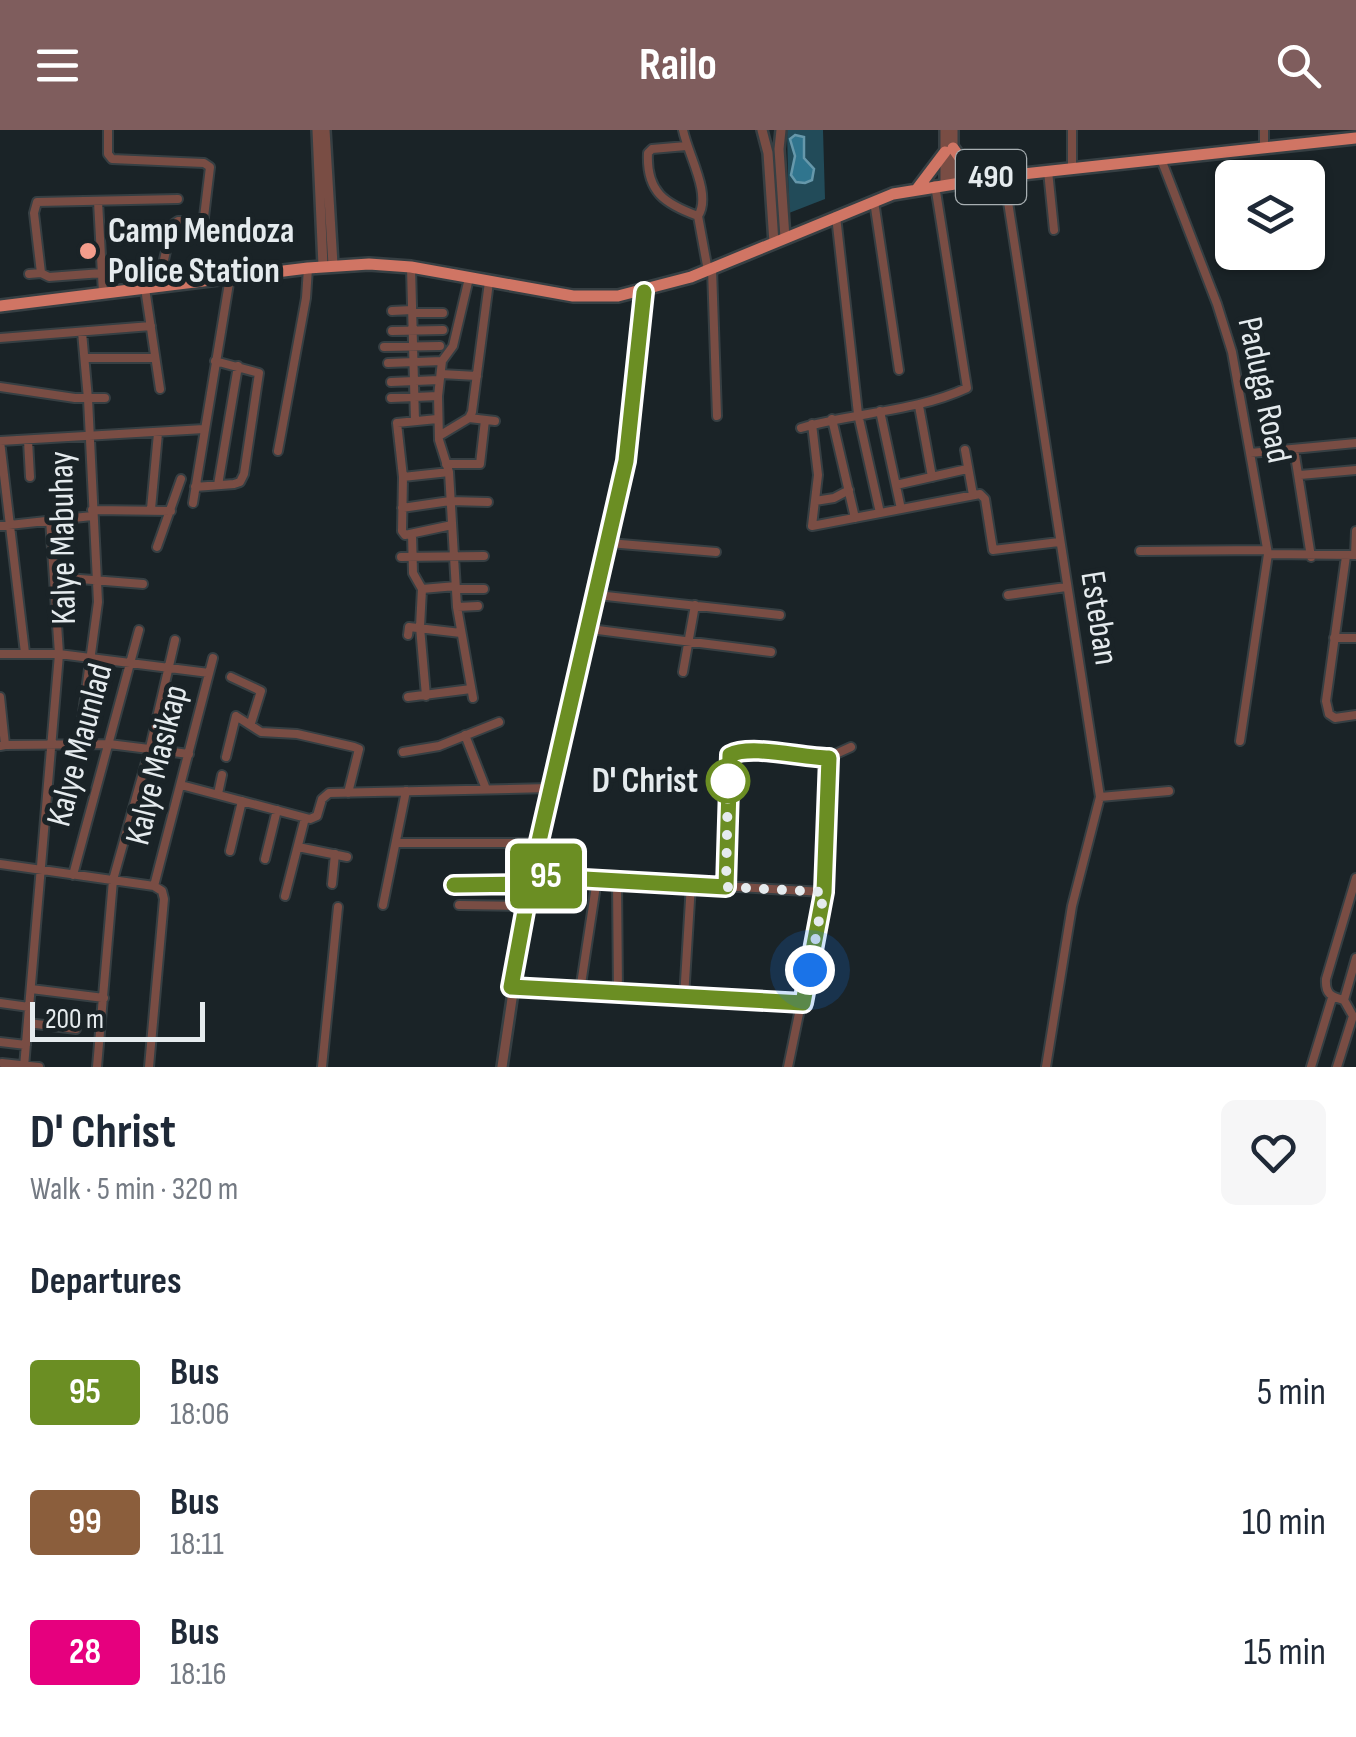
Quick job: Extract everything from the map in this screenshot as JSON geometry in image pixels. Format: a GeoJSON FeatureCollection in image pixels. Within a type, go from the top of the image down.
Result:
{"type":"FeatureCollection","features":[{"type":"Feature","properties":{"kind":"main road","name":"490"},"geometry":{"type":"LineString","coordinates":[[0,306],[308,268],[380,264],[598,298],[644,292],[710,270],[874,200],[917,189],[975,179],[1264,148],[1315,136],[1356,138]]}},
{"type":"Feature","properties":{"kind":"main road"},"geometry":{"type":"LineString","coordinates":[[917,189],[949,150],[975,179]]}},
{"type":"Feature","properties":{"kind":"street"},"geometry":{"type":"LineString","coordinates":[[108,130],[112,159],[204,163],[210,167],[204,218],[172,225],[152,287],[154,358],[160,389]]}},
{"type":"Feature","properties":{"kind":"street"},"geometry":{"type":"LineString","coordinates":[[321,130],[328,266]]}},
{"type":"Feature","properties":{"kind":"street"},"geometry":{"type":"LineString","coordinates":[[683,130],[705,204],[698,216],[710,270],[717,416]]}},
{"type":"Feature","properties":{"kind":"street"},"geometry":{"type":"LineString","coordinates":[[945,130],[949,150]]}},
{"type":"Feature","properties":{"kind":"street"},"geometry":{"type":"LineString","coordinates":[[801,428],[858,414],[919,406],[965,389],[968,383],[944,184],[953,130]]}},
{"type":"Feature","properties":{"kind":"street"},"geometry":{"type":"LineString","coordinates":[[1072,130],[1072,169]]}},
{"type":"Feature","properties":{"kind":"street"},"geometry":{"type":"LineString","coordinates":[[1264,130],[1264,148]]}},
{"type":"Feature","properties":{"kind":"street"},"geometry":{"type":"LineString","coordinates":[[764,132],[780,132],[780,241],[764,132]]}},
{"type":"Feature","properties":{"kind":"street"},"geometry":{"type":"LineString","coordinates":[[686,146],[652,149],[648,153],[648,168],[654,187],[671,206],[698,216]]}},
{"type":"Feature","properties":{"kind":"street","name":"Paduga Road"},"geometry":{"type":"LineString","coordinates":[[1161,159],[1227,338],[1268,552],[1240,741]]}},
{"type":"Feature","properties":{"kind":"street"},"geometry":{"type":"LineString","coordinates":[[1048,171],[1054,230]]}},
{"type":"Feature","properties":{"kind":"street","name":"Esteban"},"geometry":{"type":"LineString","coordinates":[[1004,176],[1100,797],[1072,906],[1046,1067]]}},
{"type":"Feature","properties":{"kind":"street"},"geometry":{"type":"LineString","coordinates":[[41,272],[34,204],[40,200],[178,200]]}},
{"type":"Feature","properties":{"kind":"street"},"geometry":{"type":"LineString","coordinates":[[98,200],[103,293]]}},
{"type":"Feature","properties":{"kind":"street"},"geometry":{"type":"LineString","coordinates":[[874,200],[899,370]]}},
{"type":"Feature","properties":{"kind":"street"},"geometry":{"type":"LineString","coordinates":[[836,216],[858,414],[880,513]]}},
{"type":"Feature","properties":{"kind":"street"},"geometry":{"type":"LineString","coordinates":[[412,267],[416,421]]}},
{"type":"Feature","properties":{"kind":"street"},"geometry":{"type":"LineString","coordinates":[[278,451],[308,268]]}},
{"type":"Feature","properties":{"kind":"street"},"geometry":{"type":"LineString","coordinates":[[29,274],[41,272],[49,277],[102,272]]}},
{"type":"Feature","properties":{"kind":"street"},"geometry":{"type":"LineString","coordinates":[[193,503],[230,278]]}},
{"type":"Feature","properties":{"kind":"street"},"geometry":{"type":"LineString","coordinates":[[408,697],[472,694],[457,606],[448,468],[438,419],[442,361],[453,346],[469,278]]}},
{"type":"Feature","properties":{"kind":"street"},"geometry":{"type":"LineString","coordinates":[[468,418],[490,282]]}},
{"type":"Feature","properties":{"kind":"street"},"geometry":{"type":"LineString","coordinates":[[502,1067],[530,879],[626,461],[644,292]]}},
{"type":"Feature","properties":{"kind":"street"},"geometry":{"type":"LineString","coordinates":[[392,311],[444,313]]}},
{"type":"Feature","properties":{"kind":"street"},"geometry":{"type":"LineString","coordinates":[[0,338],[152,326]]}},
{"type":"Feature","properties":{"kind":"street"},"geometry":{"type":"LineString","coordinates":[[392,331],[442,330]]}},
{"type":"Feature","properties":{"kind":"street","name":"Kalye Mabuhay"},"geometry":{"type":"LineString","coordinates":[[79,743],[98,602],[82,332]]}},
{"type":"Feature","properties":{"kind":"street"},"geometry":{"type":"LineString","coordinates":[[384,348],[440,346]]}},
{"type":"Feature","properties":{"kind":"street"},"geometry":{"type":"LineString","coordinates":[[85,358],[154,358]]}},
{"type":"Feature","properties":{"kind":"street"},"geometry":{"type":"LineString","coordinates":[[195,487],[240,482],[244,474],[259,372],[215,361]]}},
{"type":"Feature","properties":{"kind":"street"},"geometry":{"type":"LineString","coordinates":[[388,363],[442,361]]}},
{"type":"Feature","properties":{"kind":"street"},"geometry":{"type":"LineString","coordinates":[[218,485],[238,366]]}},
{"type":"Feature","properties":{"kind":"street"},"geometry":{"type":"LineString","coordinates":[[391,382],[477,376]]}},
{"type":"Feature","properties":{"kind":"street"},"geometry":{"type":"LineString","coordinates":[[0,388],[106,398]]}},
{"type":"Feature","properties":{"kind":"street"},"geometry":{"type":"LineString","coordinates":[[391,398],[438,396]]}},
{"type":"Feature","properties":{"kind":"street"},"geometry":{"type":"LineString","coordinates":[[919,406],[932,477]]}},
{"type":"Feature","properties":{"kind":"street"},"geometry":{"type":"LineString","coordinates":[[880,410],[901,510]]}},
{"type":"Feature","properties":{"kind":"street"},"geometry":{"type":"LineString","coordinates":[[403,477],[480,464],[490,421],[468,418],[439,436]]}},
{"type":"Feature","properties":{"kind":"street"},"geometry":{"type":"LineString","coordinates":[[438,419],[397,423],[403,477],[402,531],[405,535],[452,526]]}},
{"type":"Feature","properties":{"kind":"street"},"geometry":{"type":"LineString","coordinates":[[832,419],[855,518]]}},
{"type":"Feature","properties":{"kind":"street"},"geometry":{"type":"LineString","coordinates":[[812,424],[818,475],[812,526],[982,495],[993,550],[1059,542]]}},
{"type":"Feature","properties":{"kind":"street"},"geometry":{"type":"LineString","coordinates":[[25,654],[4,525],[0,441],[204,429]]}},
{"type":"Feature","properties":{"kind":"street"},"geometry":{"type":"LineString","coordinates":[[151,509],[158,433]]}},
{"type":"Feature","properties":{"kind":"street"},"geometry":{"type":"LineString","coordinates":[[28,440],[30,477]]}},
{"type":"Feature","properties":{"kind":"street"},"geometry":{"type":"LineString","coordinates":[[1250,453],[1356,443]]}},
{"type":"Feature","properties":{"kind":"street"},"geometry":{"type":"LineString","coordinates":[[1294,449],[1311,556]]}},
{"type":"Feature","properties":{"kind":"street"},"geometry":{"type":"LineString","coordinates":[[965,450],[972,495]]}},
{"type":"Feature","properties":{"kind":"street"},"geometry":{"type":"LineString","coordinates":[[896,484],[968,470]]}},
{"type":"Feature","properties":{"kind":"street"},"geometry":{"type":"LineString","coordinates":[[1300,475],[1356,470]]}},
{"type":"Feature","properties":{"kind":"street"},"geometry":{"type":"LineString","coordinates":[[158,547],[182,479]]}},
{"type":"Feature","properties":{"kind":"street"},"geometry":{"type":"LineString","coordinates":[[815,501],[849,490]]}},
{"type":"Feature","properties":{"kind":"street"},"geometry":{"type":"LineString","coordinates":[[402,508],[450,501],[488,502]]}},
{"type":"Feature","properties":{"kind":"street"},"geometry":{"type":"LineString","coordinates":[[4,525],[92,513],[171,511]]}},
{"type":"Feature","properties":{"kind":"street"},"geometry":{"type":"LineString","coordinates":[[24,1066],[58,654],[50,519]]}},
{"type":"Feature","properties":{"kind":"street"},"geometry":{"type":"LineString","coordinates":[[1356,531],[1334,638],[1327,709],[1335,718],[1356,715]]}},
{"type":"Feature","properties":{"kind":"street"},"geometry":{"type":"LineString","coordinates":[[412,534],[413,573],[422,589],[420,628],[426,696]]}},
{"type":"Feature","properties":{"kind":"street"},"geometry":{"type":"LineString","coordinates":[[609,543],[716,552]]}},
{"type":"Feature","properties":{"kind":"street"},"geometry":{"type":"LineString","coordinates":[[1140,551],[1352,556]]}},
{"type":"Feature","properties":{"kind":"street"},"geometry":{"type":"LineString","coordinates":[[401,557],[484,556]]}},
{"type":"Feature","properties":{"kind":"street"},"geometry":{"type":"LineString","coordinates":[[55,576],[143,584]]}},
{"type":"Feature","properties":{"kind":"street"},"geometry":{"type":"LineString","coordinates":[[1008,595],[1066,587]]}},
{"type":"Feature","properties":{"kind":"street"},"geometry":{"type":"LineString","coordinates":[[422,589],[484,588]]}},
{"type":"Feature","properties":{"kind":"street"},"geometry":{"type":"LineString","coordinates":[[597,595],[780,615]]}},
{"type":"Feature","properties":{"kind":"street"},"geometry":{"type":"LineString","coordinates":[[457,606],[478,606]]}},
{"type":"Feature","properties":{"kind":"street"},"geometry":{"type":"LineString","coordinates":[[683,672],[695,606]]}},
{"type":"Feature","properties":{"kind":"street"},"geometry":{"type":"LineString","coordinates":[[408,635],[409,628],[461,632]]}},
{"type":"Feature","properties":{"kind":"street"},"geometry":{"type":"LineString","coordinates":[[590,629],[771,652]]}},
{"type":"Feature","properties":{"kind":"street","name":"Kalye Maunlad"},"geometry":{"type":"LineString","coordinates":[[73,875],[139,630]]}},
{"type":"Feature","properties":{"kind":"street"},"geometry":{"type":"LineString","coordinates":[[1334,638],[1356,638]]}},
{"type":"Feature","properties":{"kind":"street"},"geometry":{"type":"LineString","coordinates":[[98,1067],[113,880],[175,640]]}},
{"type":"Feature","properties":{"kind":"street"},"geometry":{"type":"LineString","coordinates":[[0,654],[58,654],[209,672]]}},
{"type":"Feature","properties":{"kind":"street","name":"Kalye Masikap"},"geometry":{"type":"LineString","coordinates":[[154,886],[213,658]]}},
{"type":"Feature","properties":{"kind":"street"},"geometry":{"type":"LineString","coordinates":[[231,677],[261,691],[252,723]]}},
{"type":"Feature","properties":{"kind":"street"},"geometry":{"type":"LineString","coordinates":[[0,697],[3,746],[109,744],[189,754]]}},
{"type":"Feature","properties":{"kind":"street"},"geometry":{"type":"LineString","coordinates":[[226,757],[235,717],[252,723],[262,732],[297,734],[358,748],[348,793]]}},
{"type":"Feature","properties":{"kind":"street"},"geometry":{"type":"LineString","coordinates":[[402,752],[438,746],[499,722]]}},
{"type":"Feature","properties":{"kind":"street"},"geometry":{"type":"LineString","coordinates":[[465,735],[486,789]]}},
{"type":"Feature","properties":{"kind":"street"},"geometry":{"type":"LineString","coordinates":[[726,887],[730,755],[762,752],[829,758],[852,746]]}},
{"type":"Feature","properties":{"kind":"street"},"geometry":{"type":"LineString","coordinates":[[788,1067],[824,892],[829,758]]}},
{"type":"Feature","properties":{"kind":"street"},"geometry":{"type":"LineString","coordinates":[[218,794],[222,776]]}},
{"type":"Feature","properties":{"kind":"street"},"geometry":{"type":"LineString","coordinates":[[180,785],[305,818],[316,816],[325,795],[551,788]]}},
{"type":"Feature","properties":{"kind":"street"},"geometry":{"type":"LineString","coordinates":[[1100,797],[1170,790]]}},
{"type":"Feature","properties":{"kind":"street"},"geometry":{"type":"LineString","coordinates":[[384,905],[406,792]]}},
{"type":"Feature","properties":{"kind":"street"},"geometry":{"type":"LineString","coordinates":[[230,852],[242,801]]}},
{"type":"Feature","properties":{"kind":"street"},"geometry":{"type":"LineString","coordinates":[[265,859],[277,810]]}},
{"type":"Feature","properties":{"kind":"street"},"geometry":{"type":"LineString","coordinates":[[285,896],[305,818]]}},
{"type":"Feature","properties":{"kind":"street"},"geometry":{"type":"LineString","coordinates":[[397,843],[539,843]]}},
{"type":"Feature","properties":{"kind":"street"},"geometry":{"type":"LineString","coordinates":[[298,847],[347,856]]}},
{"type":"Feature","properties":{"kind":"street"},"geometry":{"type":"LineString","coordinates":[[332,884],[334,854]]}},
{"type":"Feature","properties":{"kind":"street"},"geometry":{"type":"LineString","coordinates":[[0,864],[154,886],[162,892],[149,1067]]}},
{"type":"Feature","properties":{"kind":"street"},"geometry":{"type":"LineString","coordinates":[[1344,1000],[1332,998],[1326,980],[1356,878]]}},
{"type":"Feature","properties":{"kind":"street"},"geometry":{"type":"LineString","coordinates":[[454,885],[597,879],[824,892]]}},
{"type":"Feature","properties":{"kind":"street"},"geometry":{"type":"LineString","coordinates":[[580,991],[597,879]]}},
{"type":"Feature","properties":{"kind":"street"},"geometry":{"type":"LineString","coordinates":[[617,880],[618,993]]}},
{"type":"Feature","properties":{"kind":"street"},"geometry":{"type":"LineString","coordinates":[[684,998],[691,884]]}},
{"type":"Feature","properties":{"kind":"street"},"geometry":{"type":"LineString","coordinates":[[458,905],[526,906]]}},
{"type":"Feature","properties":{"kind":"street"},"geometry":{"type":"LineString","coordinates":[[322,1067],[338,907]]}},
{"type":"Feature","properties":{"kind":"street"},"geometry":{"type":"LineString","coordinates":[[1336,1067],[1353,1016],[1344,1000],[1356,958]]}},
{"type":"Feature","properties":{"kind":"street"},"geometry":{"type":"LineString","coordinates":[[511,987],[803,1003]]}},
{"type":"Feature","properties":{"kind":"street"},"geometry":{"type":"LineString","coordinates":[[31,989],[104,998]]}},
{"type":"Feature","properties":{"kind":"street"},"geometry":{"type":"LineString","coordinates":[[1311,1067],[1332,998]]}},
{"type":"Feature","properties":{"kind":"street"},"geometry":{"type":"LineString","coordinates":[[0,1003],[29,1008]]}},
{"type":"Feature","properties":{"kind":"street"},"geometry":{"type":"LineString","coordinates":[[28,1023],[76,1029]]}},
{"type":"Feature","properties":{"kind":"street"},"geometry":{"type":"LineString","coordinates":[[0,1042],[26,1046]]}},
{"type":"Feature","properties":{"kind":"street"},"geometry":{"type":"LineString","coordinates":[[2,1063],[39,1067]]}},
{"type":"Feature","properties":{"kind":"shaded area"},"geometry":{"type":"Polygon","coordinates":[[[787,130],[823,130],[825,199],[789,213],[787,130]]]}},
{"type":"Feature","properties":{"kind":"shaded area"},"geometry":{"type":"Polygon","coordinates":[[[795,135],[804,137],[804,158],[814,169],[812,180],[805,183],[796,182],[791,175],[795,156],[790,139],[795,135]]]}},
{"type":"Feature","properties":{"kind":"bus line","name":"95"},"geometry":{"type":"LineString","coordinates":[[454,885],[530,884],[511,987],[803,1003],[824,892],[829,758],[762,752],[730,755],[726,887],[531,876],[626,461],[644,292]]}},
{"type":"Feature","properties":{"kind":"place","name":"Camp Mendoza Police Station"},"geometry":{"type":"Point","coordinates":[88,251]}},
{"type":"Feature","properties":{"kind":"place","name":"D' Christ"},"geometry":{"type":"Point","coordinates":[728,781]}},
{"type":"Feature","properties":{"kind":"route"},"geometry":{"type":"LineString","coordinates":[[728,781],[726,887],[824,892],[810,970]]}}]}
